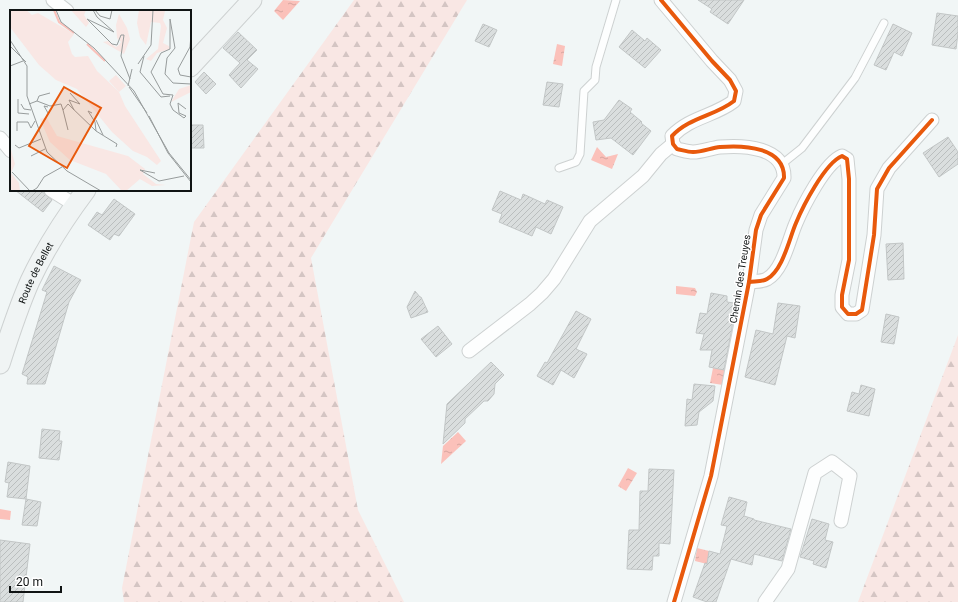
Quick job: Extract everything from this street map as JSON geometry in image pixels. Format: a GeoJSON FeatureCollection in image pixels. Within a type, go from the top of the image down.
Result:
{"type":"FeatureCollection","features":[{"type":"Feature","properties":{"kind":"street"},"geometry":{"type":"LineString","coordinates":[[53,0],[65,10]]}},
{"type":"Feature","properties":{"kind":"street"},"geometry":{"type":"LineString","coordinates":[[191,66],[252,0]]}},
{"type":"Feature","properties":{"kind":"street"},"geometry":{"type":"LineString","coordinates":[[661,0],[712,61],[730,80],[736,91],[734,102],[728,107],[703,116],[678,129],[672,136],[673,144],[677,149],[693,152],[721,147],[751,148],[774,155],[782,164]]}},
{"type":"Feature","properties":{"kind":"street"},"geometry":{"type":"LineString","coordinates":[[749,282],[766,280],[778,268],[789,246],[796,224],[806,203],[832,163],[842,156],[846,159],[849,179],[849,260],[842,295],[842,307],[848,314],[856,314],[862,310],[874,235],[877,189],[889,168],[932,120]]}},
{"type":"Feature","properties":{"kind":"street"},"geometry":{"type":"LineString","coordinates":[[0,138],[10,150]]}},
{"type":"Feature","properties":{"kind":"street"},"geometry":{"type":"LineString","coordinates":[[469,351],[542,293],[554,280],[590,221],[643,176],[661,154],[673,144]]}},
{"type":"Feature","properties":{"kind":"street","name":"Chemin des Treuyes"},"geometry":{"type":"LineString","coordinates":[[674,602],[711,476],[749,282],[756,230],[761,215],[784,178],[782,164]]}},
{"type":"Feature","properties":{"kind":"street"},"geometry":{"type":"LineString","coordinates":[[53,191],[75,205]]}},
{"type":"Feature","properties":{"kind":"street","name":"Route de Bellet"},"geometry":{"type":"LineString","coordinates":[[0,364],[13,322],[30,280],[49,246],[85,191]]}},
{"type":"Feature","properties":{"kind":"street"},"geometry":{"type":"LineString","coordinates":[[765,602],[788,569],[815,473],[832,462],[850,476],[841,521]]}},
{"type":"Feature","properties":{"kind":"lane"},"geometry":{"type":"LineString","coordinates":[[558,168],[576,162],[580,154],[584,91],[594,80],[596,67],[616,0]]}},
{"type":"Feature","properties":{"kind":"lane"},"geometry":{"type":"LineString","coordinates":[[782,164],[802,148],[855,78],[884,23]]}},
{"type":"Feature","properties":{"kind":"green space"},"geometry":{"type":"Polygon","coordinates":[[[354,0],[467,0],[311,258],[358,510],[404,602],[124,602],[122,588],[194,222],[354,0]]]}},
{"type":"Feature","properties":{"kind":"green space"},"geometry":{"type":"Polygon","coordinates":[[[958,335],[958,602],[858,602],[958,335]]]}},
{"type":"Feature","properties":{"kind":"water"},"geometry":{"type":"Polygon","coordinates":[[[283,0],[300,1],[283,20],[274,11],[283,0]]]}},
{"type":"Feature","properties":{"kind":"water"},"geometry":{"type":"Polygon","coordinates":[[[557,44],[565,46],[562,66],[553,64],[557,44]]]}},
{"type":"Feature","properties":{"kind":"water"},"geometry":{"type":"Polygon","coordinates":[[[597,147],[606,157],[618,154],[612,169],[591,160],[597,147]]]}},
{"type":"Feature","properties":{"kind":"water"},"geometry":{"type":"Polygon","coordinates":[[[676,286],[695,288],[697,292],[695,296],[676,294],[676,286]]]}},
{"type":"Feature","properties":{"kind":"water"},"geometry":{"type":"Polygon","coordinates":[[[713,368],[726,370],[723,385],[710,383],[713,368]]]}},
{"type":"Feature","properties":{"kind":"water"},"geometry":{"type":"Polygon","coordinates":[[[458,432],[466,441],[441,464],[443,446],[458,432]]]}},
{"type":"Feature","properties":{"kind":"water"},"geometry":{"type":"Polygon","coordinates":[[[628,468],[637,473],[626,491],[618,486],[628,468]]]}},
{"type":"Feature","properties":{"kind":"water"},"geometry":{"type":"Polygon","coordinates":[[[0,509],[11,511],[10,520],[0,519],[0,509]]]}},
{"type":"Feature","properties":{"kind":"water"},"geometry":{"type":"Polygon","coordinates":[[[697,548],[709,551],[707,564],[695,561],[697,548]]]}},
{"type":"Feature","properties":{"kind":"building"},"geometry":{"type":"Polygon","coordinates":[[[698,0],[744,0],[728,24],[710,12],[712,9],[698,0]]]}},
{"type":"Feature","properties":{"kind":"building"},"geometry":{"type":"Polygon","coordinates":[[[937,13],[958,16],[956,49],[932,45],[937,13]]]}},
{"type":"Feature","properties":{"kind":"building"},"geometry":{"type":"Polygon","coordinates":[[[483,24],[497,30],[489,47],[475,41],[483,24]]]}},
{"type":"Feature","properties":{"kind":"building"},"geometry":{"type":"Polygon","coordinates":[[[893,24],[912,33],[902,56],[894,52],[886,70],[874,65],[893,24]]]}},
{"type":"Feature","properties":{"kind":"building"},"geometry":{"type":"Polygon","coordinates":[[[632,30],[645,41],[647,38],[661,50],[645,68],[619,47],[632,30]]]}},
{"type":"Feature","properties":{"kind":"building"},"geometry":{"type":"Polygon","coordinates":[[[238,32],[257,50],[247,60],[258,69],[241,88],[229,75],[240,63],[223,48],[238,32]]]}},
{"type":"Feature","properties":{"kind":"building"},"geometry":{"type":"Polygon","coordinates":[[[204,72],[216,84],[206,94],[195,82],[204,72]]]}},
{"type":"Feature","properties":{"kind":"building"},"geometry":{"type":"Polygon","coordinates":[[[547,82],[563,84],[559,107],[543,105],[547,82]]]}},
{"type":"Feature","properties":{"kind":"building"},"geometry":{"type":"Polygon","coordinates":[[[619,100],[632,109],[630,112],[651,131],[633,155],[611,138],[596,140],[593,122],[604,120],[619,100]]]}},
{"type":"Feature","properties":{"kind":"building"},"geometry":{"type":"Polygon","coordinates":[[[191,125],[203,125],[204,148],[191,148],[191,125]]]}},
{"type":"Feature","properties":{"kind":"building"},"geometry":{"type":"Polygon","coordinates":[[[948,137],[958,152],[958,164],[939,177],[923,153],[948,137]]]}},
{"type":"Feature","properties":{"kind":"building"},"geometry":{"type":"Polygon","coordinates":[[[16,191],[41,191],[52,200],[43,212],[16,191]]]}},
{"type":"Feature","properties":{"kind":"building"},"geometry":{"type":"Polygon","coordinates":[[[500,191],[521,200],[523,194],[545,204],[547,200],[563,207],[551,234],[536,227],[532,236],[499,222],[502,214],[492,210],[500,191]]]}},
{"type":"Feature","properties":{"kind":"building"},"geometry":{"type":"Polygon","coordinates":[[[114,199],[135,214],[119,236],[114,234],[110,240],[88,225],[97,212],[102,215],[114,199]]]}},
{"type":"Feature","properties":{"kind":"building"},"geometry":{"type":"Polygon","coordinates":[[[903,243],[904,279],[888,280],[886,244],[903,243]]]}},
{"type":"Feature","properties":{"kind":"building"},"geometry":{"type":"Polygon","coordinates":[[[54,266],[81,280],[69,302],[45,384],[27,384],[28,377],[22,374],[47,292],[42,290],[54,266]]]}},
{"type":"Feature","properties":{"kind":"building"},"geometry":{"type":"Polygon","coordinates":[[[415,291],[421,297],[428,312],[411,318],[407,307],[415,291]]]}},
{"type":"Feature","properties":{"kind":"building"},"geometry":{"type":"Polygon","coordinates":[[[711,293],[727,296],[727,302],[734,303],[732,328],[724,370],[709,367],[712,350],[700,350],[704,334],[696,333],[700,313],[707,314],[711,293]]]}},
{"type":"Feature","properties":{"kind":"building"},"geometry":{"type":"Polygon","coordinates":[[[778,303],[800,306],[795,338],[787,336],[775,385],[745,377],[756,330],[773,334],[778,303]]]}},
{"type":"Feature","properties":{"kind":"building"},"geometry":{"type":"Polygon","coordinates":[[[576,311],[591,319],[576,349],[587,354],[574,378],[561,370],[553,385],[537,376],[545,362],[547,363],[576,311]]]}},
{"type":"Feature","properties":{"kind":"building"},"geometry":{"type":"Polygon","coordinates":[[[886,314],[899,317],[894,344],[881,342],[886,314]]]}},
{"type":"Feature","properties":{"kind":"building"},"geometry":{"type":"Polygon","coordinates":[[[438,326],[452,344],[436,357],[421,339],[438,326]]]}},
{"type":"Feature","properties":{"kind":"building"},"geometry":{"type":"Polygon","coordinates":[[[491,362],[504,375],[495,384],[494,394],[488,401],[484,401],[465,419],[465,423],[443,444],[447,404],[491,362]]]}},
{"type":"Feature","properties":{"kind":"building"},"geometry":{"type":"Polygon","coordinates":[[[694,384],[715,386],[713,401],[699,412],[697,425],[685,426],[687,399],[692,400],[694,384]]]}},
{"type":"Feature","properties":{"kind":"building"},"geometry":{"type":"Polygon","coordinates":[[[861,385],[875,389],[869,416],[847,411],[852,392],[859,394],[861,385]]]}},
{"type":"Feature","properties":{"kind":"building"},"geometry":{"type":"Polygon","coordinates":[[[42,429],[60,431],[59,441],[62,441],[59,460],[39,458],[42,429]]]}},
{"type":"Feature","properties":{"kind":"building"},"geometry":{"type":"Polygon","coordinates":[[[8,462],[30,466],[26,499],[7,497],[9,483],[5,482],[8,462]]]}},
{"type":"Feature","properties":{"kind":"building"},"geometry":{"type":"Polygon","coordinates":[[[649,469],[674,470],[670,544],[659,543],[659,556],[653,556],[652,570],[627,569],[629,530],[639,530],[640,491],[648,491],[649,469]]]}},
{"type":"Feature","properties":{"kind":"building"},"geometry":{"type":"Polygon","coordinates":[[[729,497],[747,502],[744,516],[791,529],[782,561],[754,554],[752,565],[731,559],[716,602],[707,602],[693,597],[705,563],[707,564],[709,551],[720,554],[727,526],[721,525],[729,497]]]}},
{"type":"Feature","properties":{"kind":"building"},"geometry":{"type":"Polygon","coordinates":[[[26,499],[41,502],[37,526],[22,525],[26,499]]]}},
{"type":"Feature","properties":{"kind":"building"},"geometry":{"type":"Polygon","coordinates":[[[812,519],[829,524],[825,540],[833,542],[826,568],[813,564],[814,561],[800,557],[812,519]]]}},
{"type":"Feature","properties":{"kind":"building"},"geometry":{"type":"Polygon","coordinates":[[[0,540],[30,544],[23,602],[0,602],[0,540]]]}},
{"type":"Feature","properties":{"kind":"cycle path"},"geometry":{"type":"LineString","coordinates":[[661,0],[712,61],[730,80],[736,91],[734,101],[727,106],[679,130],[672,136],[673,144],[677,149],[691,152],[730,146],[761,150],[771,154],[778,160],[783,168],[784,178],[761,215],[756,230],[749,282],[711,476],[674,602]]}},
{"type":"Feature","properties":{"kind":"cycle path"},"geometry":{"type":"LineString","coordinates":[[749,282],[765,280],[773,275],[785,254],[796,223],[809,196],[829,167],[835,160],[842,156],[847,159],[849,179],[849,260],[842,295],[842,307],[848,314],[856,314],[862,310],[874,235],[877,189],[889,168],[932,120]]}}]}
